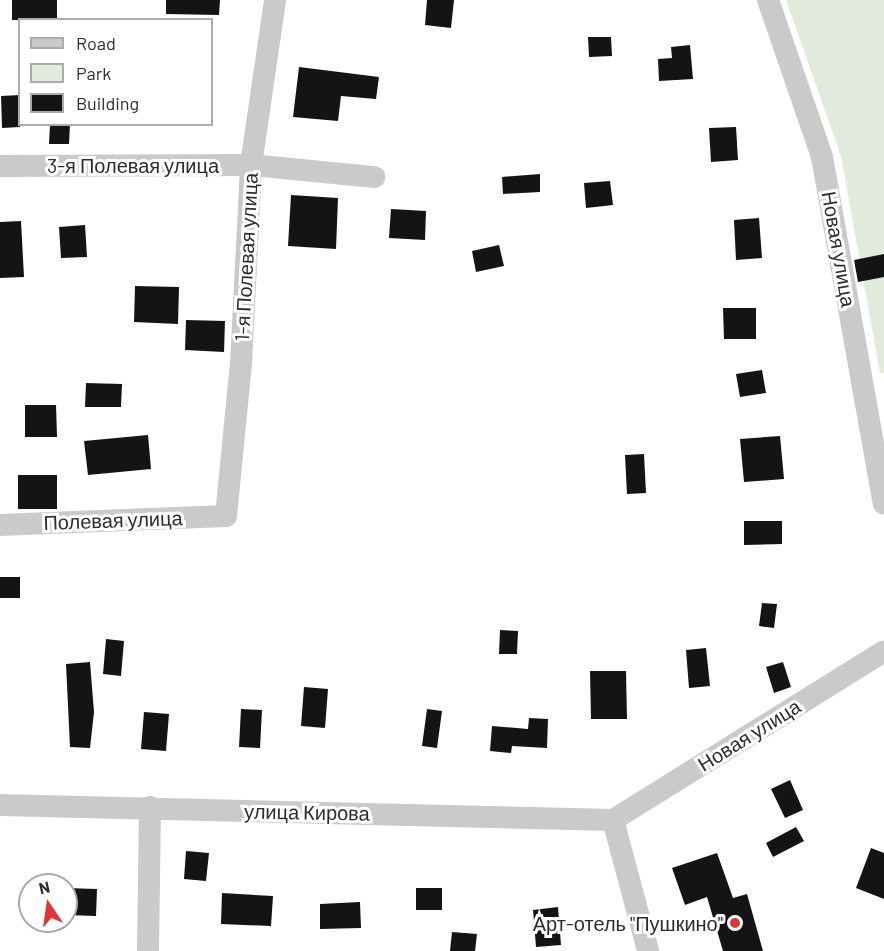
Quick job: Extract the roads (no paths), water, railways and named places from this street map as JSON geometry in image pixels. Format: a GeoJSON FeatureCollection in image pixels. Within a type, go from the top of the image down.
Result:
{"type":"FeatureCollection","features":[{"type":"Feature","properties":{"kind":"street","name":"1-я Полевая улица"},"geometry":{"type":"LineString","coordinates":[[226,516],[241,364],[251,165],[275,0]]}},
{"type":"Feature","properties":{"kind":"street","name":"Новая улица"},"geometry":{"type":"LineString","coordinates":[[768,0],[822,157],[874,393],[884,504]]}},
{"type":"Feature","properties":{"kind":"street","name":"3-я Полевая улица"},"geometry":{"type":"LineString","coordinates":[[0,166],[251,165],[374,177]]}},
{"type":"Feature","properties":{"kind":"street","name":"Полевая улица"},"geometry":{"type":"LineString","coordinates":[[0,525],[226,516]]}},
{"type":"Feature","properties":{"kind":"street","name":"Новая улица"},"geometry":{"type":"LineString","coordinates":[[613,820],[884,651]]}},
{"type":"Feature","properties":{"kind":"street","name":"улица Кирова"},"geometry":{"type":"LineString","coordinates":[[0,805],[613,820]]}},
{"type":"Feature","properties":{"kind":"street"},"geometry":{"type":"LineString","coordinates":[[148,951],[150,807]]}},
{"type":"Feature","properties":{"kind":"street"},"geometry":{"type":"LineString","coordinates":[[613,820],[648,951]]}},
{"type":"Feature","properties":{"kind":"place","name":"Арт-отель \"Пушкино\""},"geometry":{"type":"Point","coordinates":[735,923]}}]}
